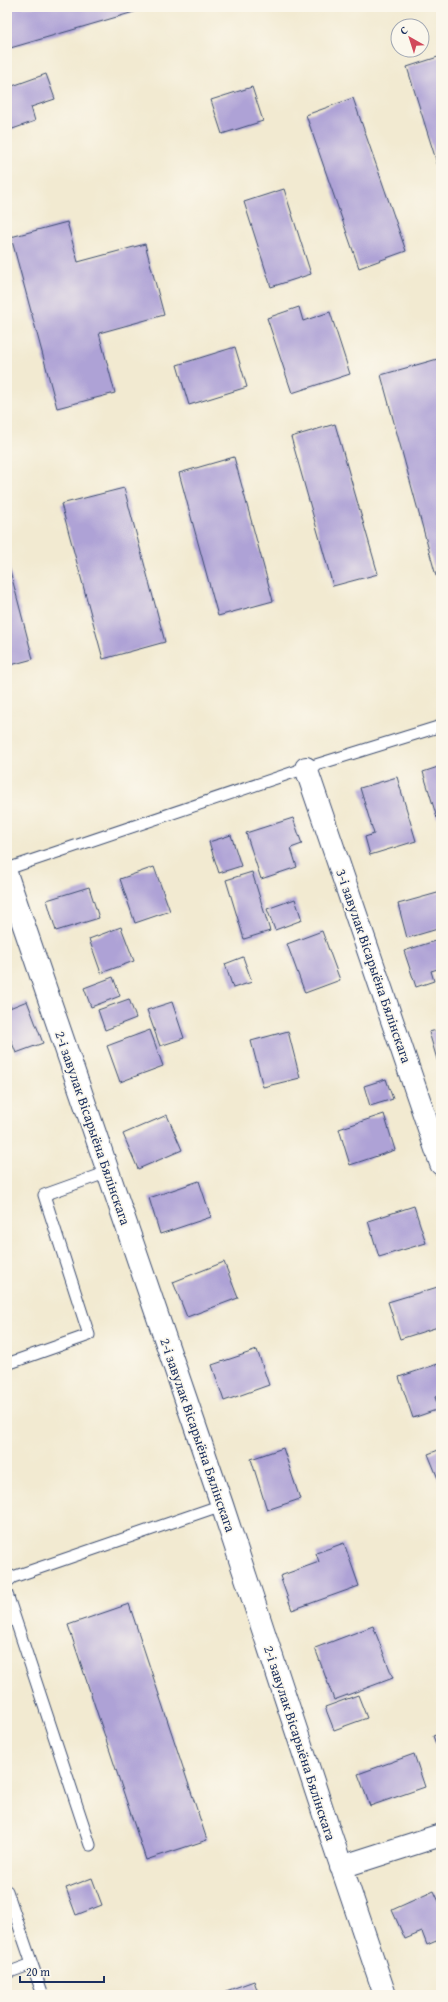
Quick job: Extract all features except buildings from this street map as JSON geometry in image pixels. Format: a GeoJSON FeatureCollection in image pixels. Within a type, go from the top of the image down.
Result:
{"type":"FeatureCollection","features":[{"type":"Feature","properties":{"kind":"street","name":"3-і завулак Вісарыёна Бялінскага"},"geometry":{"type":"LineString","coordinates":[[306,768],[441,1164]]}},
{"type":"Feature","properties":{"kind":"street","name":"2-і завулак Вісарыёна Бялінскага"},"geometry":{"type":"LineString","coordinates":[[7,876],[222,1505],[341,1867],[385,1995]]}},
{"type":"Feature","properties":{"kind":"street"},"geometry":{"type":"LineString","coordinates":[[341,1867],[441,1835]]}},
{"type":"Feature","properties":{"kind":"lane"},"geometry":{"type":"LineString","coordinates":[[7,869],[306,768],[441,726]]}},
{"type":"Feature","properties":{"kind":"lane"},"geometry":{"type":"LineString","coordinates":[[7,1364],[89,1335],[44,1196],[108,1172]]}},
{"type":"Feature","properties":{"kind":"lane"},"geometry":{"type":"LineString","coordinates":[[7,1582],[13,1577],[222,1505]]}},
{"type":"Feature","properties":{"kind":"lane"},"geometry":{"type":"LineString","coordinates":[[7,1594],[90,1845]]}},
{"type":"Feature","properties":{"kind":"lane"},"geometry":{"type":"LineString","coordinates":[[7,1891],[43,1995]]}},
{"type":"Feature","properties":{"kind":"lane"},"geometry":{"type":"LineString","coordinates":[[7,1973],[32,1964]]}}]}
